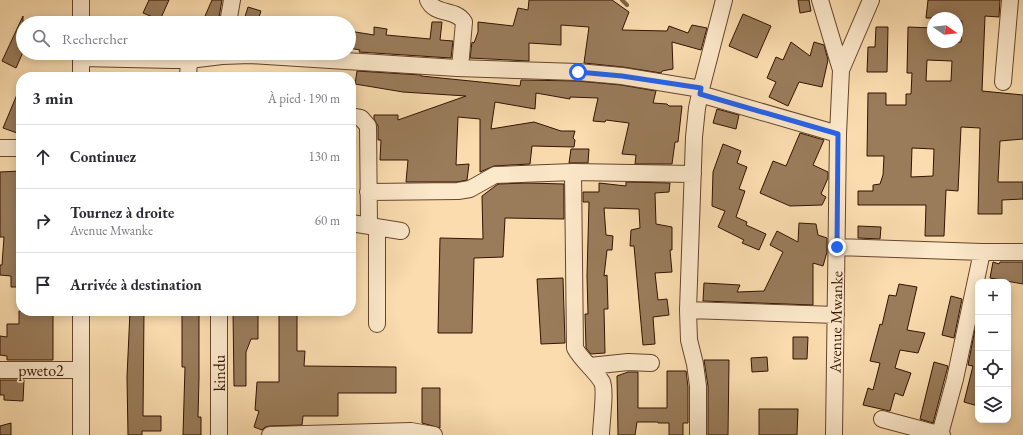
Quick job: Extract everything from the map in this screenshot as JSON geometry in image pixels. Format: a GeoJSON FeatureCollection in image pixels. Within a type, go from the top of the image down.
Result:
{"type":"FeatureCollection","features":[{"type":"Feature","properties":{"kind":"street"},"geometry":{"type":"LineString","coordinates":[[81,0],[81,16]]}},
{"type":"Feature","properties":{"kind":"street"},"geometry":{"type":"LineString","coordinates":[[229,16],[232,0]]}},
{"type":"Feature","properties":{"kind":"street"},"geometry":{"type":"LineString","coordinates":[[428,0],[432,7],[457,15],[462,18],[464,22],[460,68]]}},
{"type":"Feature","properties":{"kind":"street"},"geometry":{"type":"LineString","coordinates":[[698,435],[698,386],[695,364],[689,340],[688,310],[694,137],[700,91],[724,0]]}},
{"type":"Feature","properties":{"kind":"street"},"geometry":{"type":"LineString","coordinates":[[820,0],[841,70]]}},
{"type":"Feature","properties":{"kind":"street","name":"Avenue Mwanke"},"geometry":{"type":"LineString","coordinates":[[834,435],[838,134],[841,70],[871,0]]}},
{"type":"Feature","properties":{"kind":"street"},"geometry":{"type":"LineString","coordinates":[[1003,82],[1010,0]]}},
{"type":"Feature","properties":{"kind":"street"},"geometry":{"type":"LineString","coordinates":[[81,60],[81,72]]}},
{"type":"Feature","properties":{"kind":"street"},"geometry":{"type":"LineString","coordinates":[[188,72],[189,60]]}},
{"type":"Feature","properties":{"kind":"street"},"geometry":{"type":"LineString","coordinates":[[282,60],[345,70],[460,68],[540,70],[622,76],[700,91],[838,134]]}},
{"type":"Feature","properties":{"kind":"street"},"geometry":{"type":"LineString","coordinates":[[356,117],[361,118],[368,126],[368,192],[373,226],[377,324]]}},
{"type":"Feature","properties":{"kind":"street"},"geometry":{"type":"LineString","coordinates":[[0,148],[16,148]]}},
{"type":"Feature","properties":{"kind":"street"},"geometry":{"type":"LineString","coordinates":[[368,192],[458,191],[470,189],[495,175],[573,172],[693,174]]}},
{"type":"Feature","properties":{"kind":"street"},"geometry":{"type":"LineString","coordinates":[[573,172],[575,348],[580,356],[590,366],[603,386],[601,435]]}},
{"type":"Feature","properties":{"kind":"street"},"geometry":{"type":"LineString","coordinates":[[356,224],[401,231]]}},
{"type":"Feature","properties":{"kind":"street"},"geometry":{"type":"LineString","coordinates":[[837,247],[1023,252]]}},
{"type":"Feature","properties":{"kind":"street"},"geometry":{"type":"LineString","coordinates":[[882,419],[941,435],[955,379],[982,252]]}},
{"type":"Feature","properties":{"kind":"street"},"geometry":{"type":"LineString","coordinates":[[688,310],[836,315]]}},
{"type":"Feature","properties":{"kind":"street"},"geometry":{"type":"LineString","coordinates":[[81,435],[82,316]]}},
{"type":"Feature","properties":{"kind":"street","name":"kindu"},"geometry":{"type":"LineString","coordinates":[[219,316],[219,435]]}},
{"type":"Feature","properties":{"kind":"street"},"geometry":{"type":"LineString","coordinates":[[590,366],[628,362],[651,363]]}},
{"type":"Feature","properties":{"kind":"street","name":"pweto2"},"geometry":{"type":"LineString","coordinates":[[0,370],[81,370]]}},
{"type":"Feature","properties":{"kind":"street"},"geometry":{"type":"LineString","coordinates":[[270,435],[411,431],[434,435]]}},
{"type":"Feature","properties":{"kind":"building"},"geometry":{"type":"Polygon","coordinates":[[[149,0],[169,0],[162,16],[150,16],[143,13],[149,0]]]}},
{"type":"Feature","properties":{"kind":"building"},"geometry":{"type":"Polygon","coordinates":[[[212,0],[222,0],[219,16],[205,16],[212,0]]]}},
{"type":"Feature","properties":{"kind":"building"},"geometry":{"type":"Polygon","coordinates":[[[529,0],[612,0],[629,12],[622,30],[667,31],[669,26],[688,33],[692,25],[707,28],[701,50],[672,42],[673,69],[662,71],[661,73],[584,63],[589,27],[561,25],[561,45],[529,43],[529,61],[470,58],[472,42],[474,43],[478,32],[478,22],[513,26],[518,8],[528,10],[529,0]]]}},
{"type":"Feature","properties":{"kind":"building"},"geometry":{"type":"Polygon","coordinates":[[[798,0],[809,0],[811,11],[800,13],[798,0]]]}},
{"type":"Feature","properties":{"kind":"building"},"geometry":{"type":"Polygon","coordinates":[[[928,0],[1000,0],[999,17],[985,16],[982,91],[1023,95],[1023,139],[1000,141],[998,182],[1023,182],[1023,199],[1002,200],[1002,214],[978,214],[980,128],[961,127],[958,191],[946,190],[944,236],[925,236],[926,205],[858,205],[858,191],[873,191],[873,185],[880,184],[883,175],[884,156],[867,156],[868,93],[886,93],[886,105],[906,105],[906,94],[911,94],[912,73],[907,73],[908,27],[927,28],[927,48],[963,48],[963,12],[927,12],[926,18],[928,0]],[[927,60],[926,81],[951,81],[952,61],[927,60]],[[912,148],[911,177],[933,176],[934,149],[912,148]]]}},
{"type":"Feature","properties":{"kind":"building"},"geometry":{"type":"Polygon","coordinates":[[[248,7],[261,11],[259,16],[245,16],[248,7]]]}},
{"type":"Feature","properties":{"kind":"building"},"geometry":{"type":"Polygon","coordinates":[[[743,14],[771,26],[757,58],[729,46],[743,14]]]}},
{"type":"Feature","properties":{"kind":"building"},"geometry":{"type":"Polygon","coordinates":[[[432,22],[442,22],[440,40],[453,41],[451,58],[359,52],[360,50],[356,49],[356,32],[374,35],[374,27],[387,29],[386,35],[430,39],[432,22]]]}},
{"type":"Feature","properties":{"kind":"building"},"geometry":{"type":"Polygon","coordinates":[[[876,27],[888,27],[887,72],[867,72],[868,47],[875,47],[876,27]]]}},
{"type":"Feature","properties":{"kind":"building"},"geometry":{"type":"Polygon","coordinates":[[[16,31],[16,60],[20,60],[16,68],[2,61],[16,31]]]}},
{"type":"Feature","properties":{"kind":"building"},"geometry":{"type":"Polygon","coordinates":[[[791,42],[810,56],[814,42],[824,45],[828,60],[822,87],[799,82],[788,106],[769,97],[776,82],[767,78],[776,57],[783,60],[791,42]]]}},
{"type":"Feature","properties":{"kind":"building"},"geometry":{"type":"Polygon","coordinates":[[[357,71],[421,75],[520,86],[521,80],[577,81],[621,85],[656,91],[653,103],[667,104],[669,106],[682,106],[678,142],[675,142],[672,164],[635,164],[636,155],[622,154],[629,123],[606,120],[605,122],[593,121],[598,98],[570,97],[570,99],[536,93],[535,109],[495,102],[491,129],[534,122],[561,131],[575,131],[573,138],[575,140],[574,147],[532,146],[530,164],[494,166],[480,172],[480,119],[458,117],[456,165],[469,164],[467,180],[457,182],[406,182],[408,160],[380,160],[381,140],[378,140],[378,126],[374,119],[374,115],[398,115],[398,120],[466,96],[403,92],[356,84],[357,71]]]}},
{"type":"Feature","properties":{"kind":"building"},"geometry":{"type":"Polygon","coordinates":[[[16,97],[16,133],[3,128],[16,97]]]}},
{"type":"Feature","properties":{"kind":"building"},"geometry":{"type":"Polygon","coordinates":[[[717,109],[739,115],[736,129],[713,123],[717,109]]]}},
{"type":"Feature","properties":{"kind":"building"},"geometry":{"type":"Polygon","coordinates":[[[800,133],[824,140],[813,165],[828,172],[828,178],[821,194],[826,197],[822,205],[790,206],[760,193],[773,161],[786,166],[800,133]]]}},
{"type":"Feature","properties":{"kind":"building"},"geometry":{"type":"Polygon","coordinates":[[[723,144],[741,151],[737,163],[747,167],[739,189],[745,191],[736,217],[747,222],[746,225],[766,234],[759,250],[742,243],[744,240],[718,227],[725,211],[712,206],[713,172],[723,144]]]}},
{"type":"Feature","properties":{"kind":"building"},"geometry":{"type":"Polygon","coordinates":[[[571,149],[589,149],[588,163],[569,163],[571,149]]]}},
{"type":"Feature","properties":{"kind":"building"},"geometry":{"type":"Polygon","coordinates":[[[16,171],[16,287],[11,287],[11,276],[0,275],[4,237],[0,237],[0,172],[16,171]]]}},
{"type":"Feature","properties":{"kind":"building"},"geometry":{"type":"Polygon","coordinates":[[[626,182],[670,183],[669,192],[655,193],[656,224],[672,227],[672,250],[670,250],[672,272],[655,273],[658,300],[667,299],[669,315],[653,317],[655,344],[643,345],[634,246],[630,246],[631,230],[640,228],[639,209],[604,208],[606,235],[613,236],[612,250],[607,250],[604,276],[607,275],[608,309],[604,309],[605,353],[591,354],[586,348],[585,314],[588,314],[587,276],[589,202],[583,202],[583,192],[599,192],[599,183],[626,186],[626,182]]]}},
{"type":"Feature","properties":{"kind":"building"},"geometry":{"type":"Polygon","coordinates":[[[498,184],[564,184],[564,219],[505,218],[503,257],[474,258],[472,333],[438,333],[440,238],[483,239],[482,196],[498,184]]]}},
{"type":"Feature","properties":{"kind":"building"},"geometry":{"type":"Polygon","coordinates":[[[799,223],[816,224],[818,235],[827,238],[827,252],[823,266],[813,263],[813,305],[703,301],[704,283],[740,285],[737,292],[764,291],[783,252],[770,245],[777,231],[798,242],[799,223]]]}},
{"type":"Feature","properties":{"kind":"building"},"geometry":{"type":"Polygon","coordinates":[[[858,226],[881,227],[880,239],[858,238],[858,226]]]}},
{"type":"Feature","properties":{"kind":"building"},"geometry":{"type":"Polygon","coordinates":[[[993,262],[999,264],[1000,262],[1023,262],[1023,284],[1011,282],[1011,279],[990,278],[993,262]]]}},
{"type":"Feature","properties":{"kind":"building"},"geometry":{"type":"Polygon","coordinates":[[[563,278],[565,343],[541,344],[537,279],[563,278]]]}},
{"type":"Feature","properties":{"kind":"building"},"geometry":{"type":"Polygon","coordinates":[[[899,284],[917,287],[907,330],[925,333],[918,353],[900,350],[895,368],[911,373],[903,396],[895,393],[890,411],[863,405],[868,388],[873,390],[880,363],[870,361],[880,324],[882,325],[889,295],[896,296],[899,284]]]}},
{"type":"Feature","properties":{"kind":"building"},"geometry":{"type":"Polygon","coordinates":[[[951,296],[962,299],[954,338],[942,335],[951,296]]]}},
{"type":"Feature","properties":{"kind":"building"},"geometry":{"type":"Polygon","coordinates":[[[19,316],[53,316],[53,360],[7,360],[7,356],[0,355],[0,336],[7,337],[7,324],[19,324],[19,316]]]}},
{"type":"Feature","properties":{"kind":"building"},"geometry":{"type":"Polygon","coordinates":[[[130,316],[144,316],[143,416],[161,416],[161,431],[142,431],[142,435],[128,435],[127,377],[130,316]]]}},
{"type":"Feature","properties":{"kind":"building"},"geometry":{"type":"Polygon","coordinates":[[[182,316],[199,316],[198,417],[201,417],[201,435],[183,435],[185,367],[182,367],[182,316]]]}},
{"type":"Feature","properties":{"kind":"building"},"geometry":{"type":"Polygon","coordinates":[[[233,316],[258,316],[258,339],[251,339],[246,352],[246,386],[234,386],[233,316]]]}},
{"type":"Feature","properties":{"kind":"building"},"geometry":{"type":"Polygon","coordinates":[[[279,316],[297,316],[297,351],[305,351],[304,366],[396,367],[396,393],[338,393],[338,416],[303,416],[302,425],[270,426],[265,427],[262,430],[254,427],[259,411],[255,410],[257,382],[279,382],[279,316]]]}},
{"type":"Feature","properties":{"kind":"building"},"geometry":{"type":"Polygon","coordinates":[[[975,329],[975,405],[964,402],[973,366],[968,365],[975,329]]]}},
{"type":"Feature","properties":{"kind":"building"},"geometry":{"type":"Polygon","coordinates":[[[793,337],[808,337],[807,359],[793,359],[793,337]]]}},
{"type":"Feature","properties":{"kind":"building"},"geometry":{"type":"Polygon","coordinates":[[[767,357],[768,371],[752,372],[751,358],[767,357]]]}},
{"type":"Feature","properties":{"kind":"building"},"geometry":{"type":"Polygon","coordinates":[[[704,360],[729,360],[728,435],[708,435],[708,386],[704,360]]]}},
{"type":"Feature","properties":{"kind":"building"},"geometry":{"type":"Polygon","coordinates":[[[934,362],[948,366],[933,423],[920,419],[934,362]]]}},
{"type":"Feature","properties":{"kind":"building"},"geometry":{"type":"Polygon","coordinates":[[[667,371],[686,371],[688,387],[688,423],[683,423],[683,435],[669,435],[669,423],[637,422],[635,435],[618,435],[617,376],[628,372],[638,372],[638,408],[667,408],[667,371]]]}},
{"type":"Feature","properties":{"kind":"building"},"geometry":{"type":"Polygon","coordinates":[[[0,380],[24,380],[23,401],[4,400],[4,395],[0,395],[0,380]]]}},
{"type":"Feature","properties":{"kind":"building"},"geometry":{"type":"Polygon","coordinates":[[[422,388],[440,388],[440,428],[422,423],[422,388]]]}},
{"type":"Feature","properties":{"kind":"building"},"geometry":{"type":"Polygon","coordinates":[[[759,409],[798,409],[797,435],[759,435],[759,409]]]}},
{"type":"Feature","properties":{"kind":"building"},"geometry":{"type":"Polygon","coordinates":[[[11,423],[11,435],[0,435],[0,426],[11,423]]]}},
{"type":"Feature","properties":{"kind":"waterway"},"geometry":{"type":"LineString","coordinates":[[622,0],[627,5]]}},
{"type":"Feature","properties":{"kind":"route"},"geometry":{"type":"LineString","coordinates":[[578,72],[622,76],[701,88],[700,94],[838,134],[837,247]]}}]}
